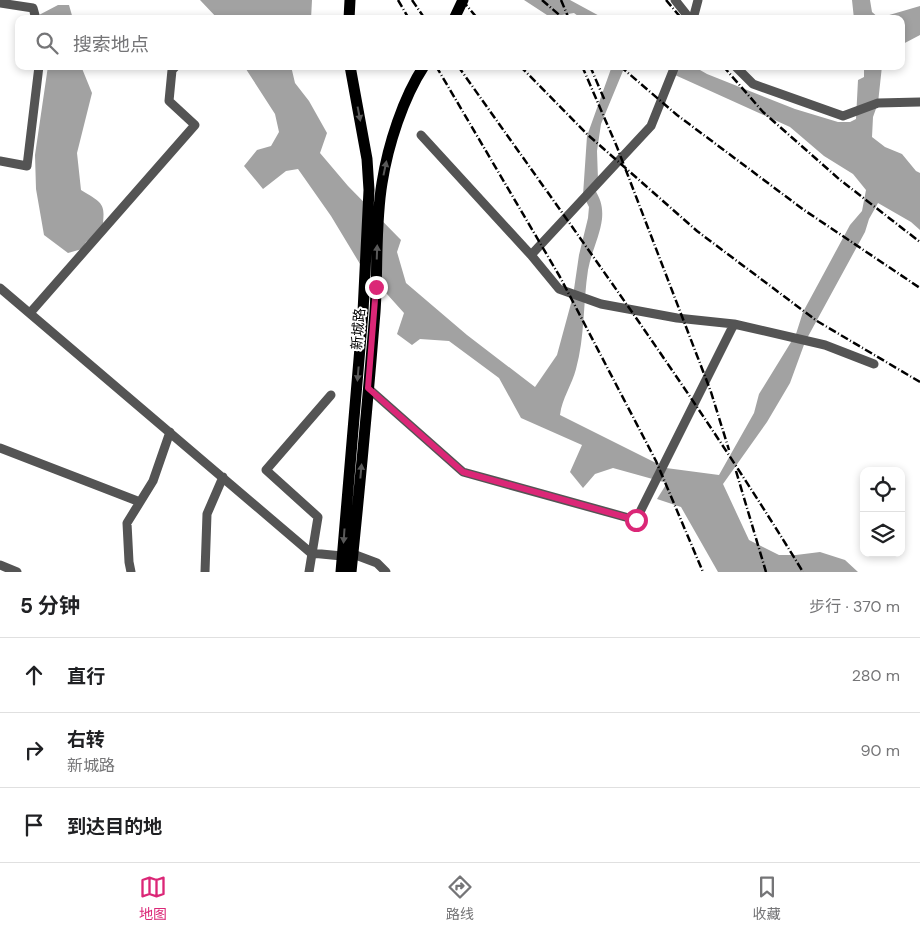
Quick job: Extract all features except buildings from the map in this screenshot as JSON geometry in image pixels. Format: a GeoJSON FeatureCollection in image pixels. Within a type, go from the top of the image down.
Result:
{"type":"FeatureCollection","features":[{"type":"Feature","properties":{"kind":"main road"},"geometry":{"type":"LineString","coordinates":[[349,15],[350,0]]}},
{"type":"Feature","properties":{"kind":"main road"},"geometry":{"type":"LineString","coordinates":[[456,15],[463,0]]}},
{"type":"Feature","properties":{"kind":"main road","name":"新城路"},"geometry":{"type":"LineString","coordinates":[[351,70],[367,159],[368,204],[348,555],[351,572]]}},
{"type":"Feature","properties":{"kind":"main road","name":"新城路"},"geometry":{"type":"LineString","coordinates":[[341,572],[348,555],[368,388],[382,184],[388,157],[401,117],[422,70]]}},
{"type":"Feature","properties":{"kind":"street"},"geometry":{"type":"LineString","coordinates":[[675,0],[688,15]]}},
{"type":"Feature","properties":{"kind":"street"},"geometry":{"type":"LineString","coordinates":[[692,15],[698,0]]}},
{"type":"Feature","properties":{"kind":"street"},"geometry":{"type":"LineString","coordinates":[[0,3],[33,8],[35,15]]}},
{"type":"Feature","properties":{"kind":"street"},"geometry":{"type":"LineString","coordinates":[[0,161],[27,166],[39,70]]}},
{"type":"Feature","properties":{"kind":"street"},"geometry":{"type":"LineString","coordinates":[[30,313],[195,126],[169,101],[172,70]]}},
{"type":"Feature","properties":{"kind":"street"},"geometry":{"type":"LineString","coordinates":[[531,255],[651,126],[673,70]]}},
{"type":"Feature","properties":{"kind":"street"},"geometry":{"type":"LineString","coordinates":[[739,70],[753,84],[843,116],[878,102],[920,102]]}},
{"type":"Feature","properties":{"kind":"street"},"geometry":{"type":"LineString","coordinates":[[421,135],[531,255],[559,289],[601,304],[677,318],[734,324],[826,345],[874,364]]}},
{"type":"Feature","properties":{"kind":"street"},"geometry":{"type":"LineString","coordinates":[[0,288],[311,553],[348,555],[377,563],[386,572]]}},
{"type":"Feature","properties":{"kind":"street"},"geometry":{"type":"LineString","coordinates":[[368,388],[463,472],[636,520],[734,324]]}},
{"type":"Feature","properties":{"kind":"street"},"geometry":{"type":"LineString","coordinates":[[309,572],[318,517],[266,470],[331,395]]}},
{"type":"Feature","properties":{"kind":"street"},"geometry":{"type":"LineString","coordinates":[[131,572],[127,523],[153,481],[170,432]]}},
{"type":"Feature","properties":{"kind":"street"},"geometry":{"type":"LineString","coordinates":[[0,448],[140,502]]}},
{"type":"Feature","properties":{"kind":"street"},"geometry":{"type":"LineString","coordinates":[[205,572],[207,514],[223,477]]}},
{"type":"Feature","properties":{"kind":"street"},"geometry":{"type":"LineString","coordinates":[[0,565],[16,572]]}},
{"type":"Feature","properties":{"kind":"shaded area"},"geometry":{"type":"Polygon","coordinates":[[[200,0],[312,0],[311,15],[214,15],[200,0]]]}},
{"type":"Feature","properties":{"kind":"shaded area"},"geometry":{"type":"Polygon","coordinates":[[[524,0],[570,0],[598,15],[577,15],[574,13],[547,15],[524,0]]]}},
{"type":"Feature","properties":{"kind":"shaded area"},"geometry":{"type":"Polygon","coordinates":[[[852,0],[870,0],[872,12],[876,15],[854,15],[852,0]]]}},
{"type":"Feature","properties":{"kind":"shaded area"},"geometry":{"type":"Polygon","coordinates":[[[58,5],[69,5],[72,15],[39,15],[58,5]]]}},
{"type":"Feature","properties":{"kind":"shaded area"},"geometry":{"type":"Polygon","coordinates":[[[920,6],[920,35],[905,43],[905,15],[889,15],[920,6]]]}},
{"type":"Feature","properties":{"kind":"shaded area"},"geometry":{"type":"Polygon","coordinates":[[[47,70],[83,70],[92,93],[77,153],[81,190],[99,202],[104,216],[102,232],[86,242],[82,249],[68,253],[44,235],[36,189],[35,155],[47,70]]]}},
{"type":"Feature","properties":{"kind":"shaded area"},"geometry":{"type":"Polygon","coordinates":[[[247,70],[292,70],[295,83],[309,101],[327,133],[320,153],[348,186],[401,240],[397,252],[406,283],[467,335],[535,387],[557,355],[573,296],[589,207],[583,195],[587,136],[611,70],[623,70],[601,124],[597,151],[598,180],[595,190],[601,204],[602,219],[588,270],[579,357],[560,415],[666,468],[719,475],[754,413],[759,394],[796,334],[803,312],[850,225],[862,211],[866,190],[853,174],[824,156],[790,127],[675,75],[670,70],[700,70],[795,109],[838,122],[850,122],[856,119],[858,80],[864,77],[864,70],[882,70],[878,103],[873,117],[872,137],[885,147],[902,154],[916,171],[920,173],[920,230],[911,222],[878,203],[869,219],[865,232],[805,342],[790,383],[767,422],[723,484],[749,540],[779,555],[820,552],[845,560],[858,572],[718,572],[681,507],[657,499],[667,483],[613,468],[595,474],[583,488],[570,472],[582,445],[521,418],[499,378],[449,341],[420,339],[412,345],[397,334],[404,313],[360,264],[331,216],[298,169],[286,171],[263,189],[244,166],[257,150],[271,146],[279,132],[275,114],[247,70]]]}},
{"type":"Feature","properties":{"kind":"railway"},"geometry":{"type":"LineString","coordinates":[[398,0],[407,15]]}},
{"type":"Feature","properties":{"kind":"railway"},"geometry":{"type":"LineString","coordinates":[[412,0],[422,15]]}},
{"type":"Feature","properties":{"kind":"railway"},"geometry":{"type":"LineString","coordinates":[[462,0],[475,15]]}},
{"type":"Feature","properties":{"kind":"railway"},"geometry":{"type":"LineString","coordinates":[[542,0],[559,15]]}},
{"type":"Feature","properties":{"kind":"railway"},"geometry":{"type":"LineString","coordinates":[[561,0],[567,15]]}},
{"type":"Feature","properties":{"kind":"railway"},"geometry":{"type":"LineString","coordinates":[[666,0],[679,15]]}},
{"type":"Feature","properties":{"kind":"railway"},"geometry":{"type":"LineString","coordinates":[[438,70],[560,277],[656,461],[703,572]]}},
{"type":"Feature","properties":{"kind":"railway"},"geometry":{"type":"LineString","coordinates":[[461,70],[678,379],[763,507],[803,572]]}},
{"type":"Feature","properties":{"kind":"railway"},"geometry":{"type":"LineString","coordinates":[[524,70],[588,135],[697,231],[817,321],[920,382]]}},
{"type":"Feature","properties":{"kind":"railway"},"geometry":{"type":"LineString","coordinates":[[584,70],[617,147],[711,392],[729,450]]}},
{"type":"Feature","properties":{"kind":"railway"},"geometry":{"type":"LineString","coordinates":[[592,70],[605,101]]}},
{"type":"Feature","properties":{"kind":"railway"},"geometry":{"type":"LineString","coordinates":[[625,70],[677,115],[804,210],[920,288]]}},
{"type":"Feature","properties":{"kind":"railway"},"geometry":{"type":"LineString","coordinates":[[726,70],[763,112],[839,179],[920,242]]}},
{"type":"Feature","properties":{"kind":"railway"},"geometry":{"type":"LineString","coordinates":[[736,471],[766,572]]}},
{"type":"Feature","properties":{"kind":"route"},"geometry":{"type":"LineString","coordinates":[[376,287],[368,388],[463,472],[636,520]]}}]}
